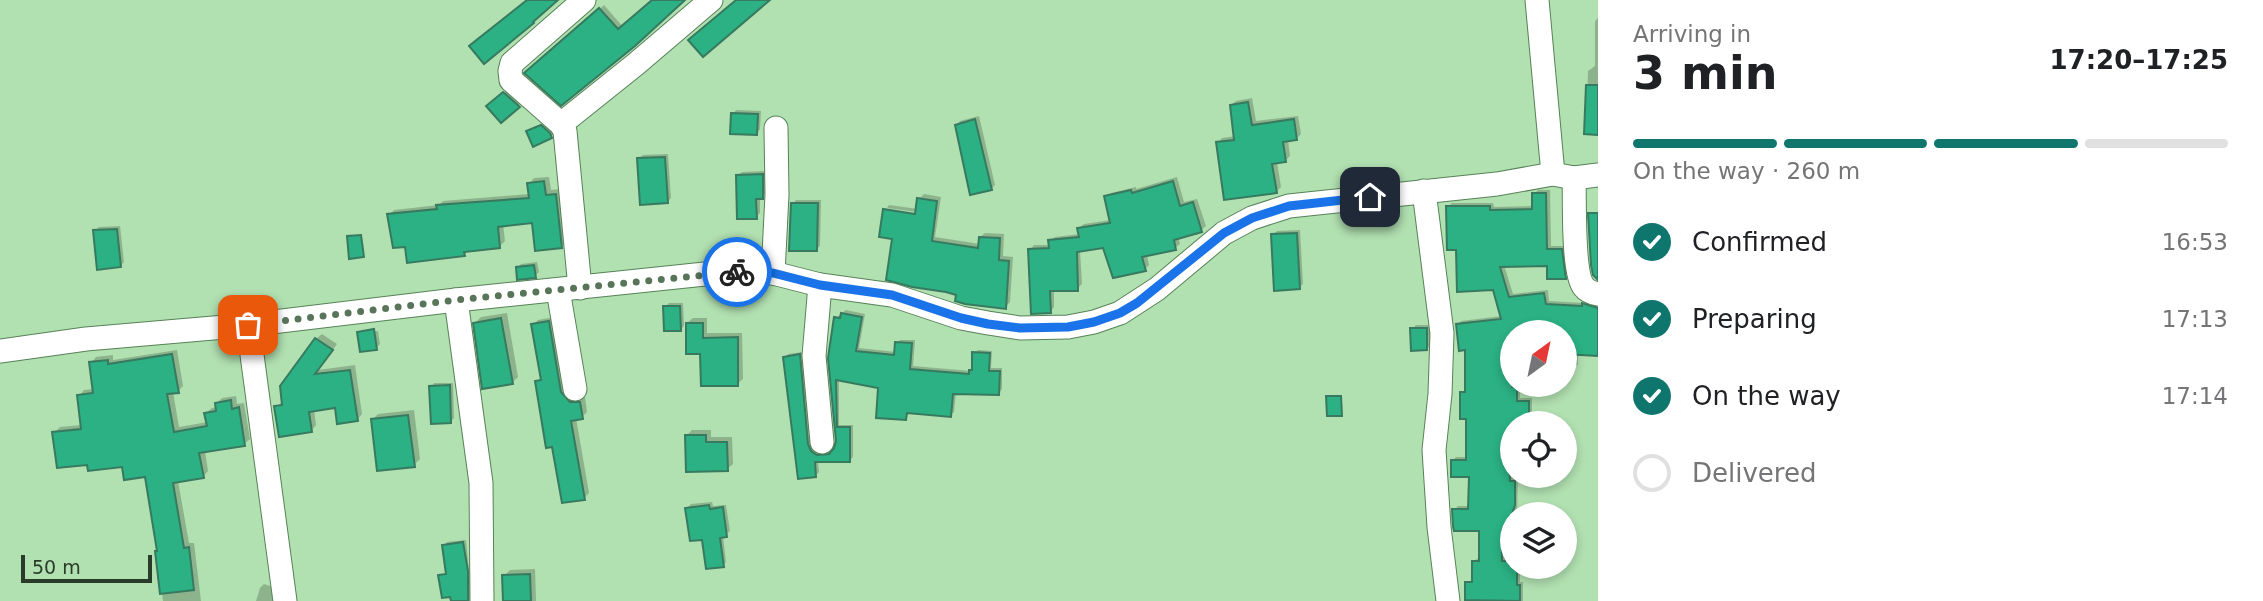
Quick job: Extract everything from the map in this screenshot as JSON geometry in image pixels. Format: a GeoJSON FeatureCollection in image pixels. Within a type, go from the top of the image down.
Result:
{"type":"FeatureCollection","features":[{"type":"Feature","properties":{"kind":"street"},"geometry":{"type":"LineString","coordinates":[[575,389],[569,289],[570,201],[565,131],[561,124],[545,113],[511,80],[510,71],[512,62],[584,0]]}},
{"type":"Feature","properties":{"kind":"street"},"geometry":{"type":"LineString","coordinates":[[561,124],[711,0]]}},
{"type":"Feature","properties":{"kind":"street"},"geometry":{"type":"LineString","coordinates":[[1537,0],[1579,278],[1584,287],[1598,294]]}},
{"type":"Feature","properties":{"kind":"street"},"geometry":{"type":"LineString","coordinates":[[773,273],[777,195],[776,128]]}},
{"type":"Feature","properties":{"kind":"street"},"geometry":{"type":"LineString","coordinates":[[0,351],[86,339],[248,325],[724,272],[773,273],[820,285],[892,295],[988,324],[1020,328],[1068,327],[1120,313],[1137,303],[1224,233],[1252,218],[1289,206],[1564,176],[1598,175]]}},
{"type":"Feature","properties":{"kind":"street"},"geometry":{"type":"LineString","coordinates":[[1424,191],[1442,333],[1442,365],[1434,450],[1439,527],[1448,601]]}},
{"type":"Feature","properties":{"kind":"street"},"geometry":{"type":"LineString","coordinates":[[820,285],[814,356],[822,442]]}},
{"type":"Feature","properties":{"kind":"street"},"geometry":{"type":"LineString","coordinates":[[456,300],[481,483],[482,601]]}},
{"type":"Feature","properties":{"kind":"street"},"geometry":{"type":"LineString","coordinates":[[248,325],[285,601]]}},
{"type":"Feature","properties":{"kind":"building"},"geometry":{"type":"Polygon","coordinates":[[[527,0],[558,0],[484,64],[469,46],[527,0]]]}},
{"type":"Feature","properties":{"kind":"building"},"geometry":{"type":"Polygon","coordinates":[[[652,0],[685,0],[635,46],[561,106],[524,73],[599,8],[618,29],[652,0]]]}},
{"type":"Feature","properties":{"kind":"building"},"geometry":{"type":"Polygon","coordinates":[[[736,0],[770,0],[703,57],[688,40],[736,0]]]}},
{"type":"Feature","properties":{"kind":"building"},"geometry":{"type":"Polygon","coordinates":[[[1586,85],[1598,85],[1598,135],[1584,134],[1586,85]]]}},
{"type":"Feature","properties":{"kind":"building"},"geometry":{"type":"Polygon","coordinates":[[[503,92],[520,107],[501,123],[486,106],[503,92]]]}},
{"type":"Feature","properties":{"kind":"building"},"geometry":{"type":"Polygon","coordinates":[[[1248,102],[1252,125],[1294,119],[1297,140],[1283,142],[1286,162],[1272,164],[1277,193],[1224,200],[1216,142],[1234,140],[1230,105],[1248,102]]]}},
{"type":"Feature","properties":{"kind":"building"},"geometry":{"type":"Polygon","coordinates":[[[731,113],[758,114],[757,135],[730,134],[731,113]]]}},
{"type":"Feature","properties":{"kind":"building"},"geometry":{"type":"Polygon","coordinates":[[[975,119],[992,190],[970,195],[955,125],[975,119]]]}},
{"type":"Feature","properties":{"kind":"building"},"geometry":{"type":"Polygon","coordinates":[[[541,125],[552,138],[533,147],[526,131],[541,125]]]}},
{"type":"Feature","properties":{"kind":"building"},"geometry":{"type":"Polygon","coordinates":[[[665,157],[668,203],[640,205],[637,158],[665,157]]]}},
{"type":"Feature","properties":{"kind":"building"},"geometry":{"type":"Polygon","coordinates":[[[763,174],[763,199],[756,199],[757,219],[737,219],[736,175],[763,174]]]}},
{"type":"Feature","properties":{"kind":"building"},"geometry":{"type":"Polygon","coordinates":[[[544,181],[546,195],[556,194],[562,248],[535,251],[532,223],[498,227],[500,248],[464,252],[465,256],[407,263],[405,247],[393,248],[387,214],[437,209],[436,205],[529,198],[527,183],[544,181]]]}},
{"type":"Feature","properties":{"kind":"building"},"geometry":{"type":"Polygon","coordinates":[[[1173,181],[1180,206],[1193,202],[1202,232],[1174,240],[1176,250],[1142,257],[1146,271],[1113,278],[1103,248],[1077,252],[1078,291],[1050,291],[1051,313],[1031,314],[1028,249],[1049,248],[1048,240],[1079,237],[1077,228],[1110,223],[1104,196],[1131,190],[1132,193],[1173,181]]]}},
{"type":"Feature","properties":{"kind":"building"},"geometry":{"type":"Polygon","coordinates":[[[1532,193],[1546,193],[1547,249],[1562,249],[1566,279],[1547,279],[1547,266],[1500,267],[1509,297],[1544,293],[1546,304],[1582,306],[1582,303],[1598,308],[1598,356],[1577,355],[1577,320],[1500,320],[1500,397],[1517,397],[1517,401],[1529,401],[1529,411],[1500,411],[1500,488],[1515,488],[1515,502],[1500,502],[1500,579],[1517,579],[1517,585],[1520,585],[1520,601],[1465,600],[1465,582],[1472,582],[1472,561],[1479,561],[1479,531],[1454,531],[1453,526],[1452,509],[1468,509],[1469,477],[1451,477],[1451,460],[1466,460],[1466,419],[1460,419],[1460,392],[1465,392],[1465,350],[1459,351],[1456,324],[1501,319],[1493,290],[1457,292],[1456,250],[1447,250],[1446,206],[1490,206],[1490,210],[1532,209],[1532,193]]]}},
{"type":"Feature","properties":{"kind":"building"},"geometry":{"type":"Polygon","coordinates":[[[917,198],[937,201],[932,241],[978,248],[979,237],[1000,238],[999,260],[1009,261],[1006,309],[965,304],[955,301],[956,295],[886,280],[892,239],[879,237],[883,209],[915,214],[917,198]]]}},
{"type":"Feature","properties":{"kind":"building"},"geometry":{"type":"Polygon","coordinates":[[[791,203],[818,203],[817,251],[789,251],[791,203]]]}},
{"type":"Feature","properties":{"kind":"building"},"geometry":{"type":"Polygon","coordinates":[[[1588,213],[1598,213],[1598,280],[1593,275],[1591,265],[1588,213]]]}},
{"type":"Feature","properties":{"kind":"building"},"geometry":{"type":"Polygon","coordinates":[[[117,229],[121,267],[97,270],[93,230],[117,229]]]}},
{"type":"Feature","properties":{"kind":"building"},"geometry":{"type":"Polygon","coordinates":[[[1297,233],[1300,289],[1274,291],[1271,234],[1297,233]]]}},
{"type":"Feature","properties":{"kind":"building"},"geometry":{"type":"Polygon","coordinates":[[[361,235],[364,257],[349,259],[347,236],[361,235]]]}},
{"type":"Feature","properties":{"kind":"building"},"geometry":{"type":"Polygon","coordinates":[[[534,265],[536,278],[517,280],[516,267],[534,265]]]}},
{"type":"Feature","properties":{"kind":"building"},"geometry":{"type":"Polygon","coordinates":[[[663,306],[680,306],[681,331],[664,331],[663,306]]]}},
{"type":"Feature","properties":{"kind":"building"},"geometry":{"type":"Polygon","coordinates":[[[841,313],[862,317],[856,351],[894,355],[895,342],[912,343],[910,369],[969,374],[969,370],[972,370],[972,352],[990,353],[989,371],[1000,371],[999,395],[953,394],[951,417],[907,413],[906,420],[876,418],[878,388],[836,380],[837,427],[850,427],[850,462],[815,462],[816,477],[798,479],[783,357],[800,354],[808,444],[811,451],[817,455],[829,454],[836,441],[828,358],[834,317],[840,318],[841,313]]]}},
{"type":"Feature","properties":{"kind":"building"},"geometry":{"type":"Polygon","coordinates":[[[501,318],[513,384],[482,389],[473,323],[501,318]]]}},
{"type":"Feature","properties":{"kind":"building"},"geometry":{"type":"Polygon","coordinates":[[[549,321],[561,392],[570,402],[580,402],[583,419],[571,421],[585,500],[562,503],[552,447],[546,448],[535,381],[541,380],[531,324],[549,321]]]}},
{"type":"Feature","properties":{"kind":"building"},"geometry":{"type":"Polygon","coordinates":[[[686,323],[703,323],[703,338],[738,337],[738,386],[701,386],[700,354],[686,354],[686,323]]]}},
{"type":"Feature","properties":{"kind":"building"},"geometry":{"type":"Polygon","coordinates":[[[1410,328],[1427,328],[1427,350],[1411,351],[1410,328]]]}},
{"type":"Feature","properties":{"kind":"building"},"geometry":{"type":"Polygon","coordinates":[[[374,329],[377,350],[360,352],[357,332],[374,329]]]}},
{"type":"Feature","properties":{"kind":"building"},"geometry":{"type":"Polygon","coordinates":[[[315,338],[333,350],[315,374],[350,370],[358,421],[337,424],[335,408],[309,412],[312,432],[279,437],[274,406],[282,405],[280,386],[315,338]]]}},
{"type":"Feature","properties":{"kind":"building"},"geometry":{"type":"Polygon","coordinates":[[[172,354],[179,393],[167,394],[174,432],[207,426],[204,413],[216,411],[215,403],[231,400],[232,409],[239,407],[245,446],[199,453],[204,478],[173,483],[184,548],[189,547],[194,590],[160,594],[157,551],[145,477],[124,480],[122,467],[88,471],[87,465],[57,468],[52,432],[81,429],[77,395],[93,393],[89,362],[108,360],[108,364],[172,354]]]}},
{"type":"Feature","properties":{"kind":"building"},"geometry":{"type":"Polygon","coordinates":[[[450,385],[451,423],[431,424],[429,386],[450,385]]]}},
{"type":"Feature","properties":{"kind":"building"},"geometry":{"type":"Polygon","coordinates":[[[1326,396],[1341,396],[1342,416],[1327,416],[1326,396]]]}},
{"type":"Feature","properties":{"kind":"building"},"geometry":{"type":"Polygon","coordinates":[[[408,415],[415,467],[377,471],[371,419],[408,415]]]}},
{"type":"Feature","properties":{"kind":"building"},"geometry":{"type":"Polygon","coordinates":[[[685,435],[706,435],[706,442],[727,442],[728,471],[686,472],[685,435]]]}},
{"type":"Feature","properties":{"kind":"building"},"geometry":{"type":"Polygon","coordinates":[[[709,505],[710,509],[723,507],[727,537],[720,538],[724,567],[706,569],[702,540],[690,541],[685,508],[709,505]]]}},
{"type":"Feature","properties":{"kind":"building"},"geometry":{"type":"Polygon","coordinates":[[[463,542],[468,571],[468,601],[451,601],[450,597],[442,598],[438,575],[446,574],[442,545],[463,542]]]}},
{"type":"Feature","properties":{"kind":"building"},"geometry":{"type":"Polygon","coordinates":[[[530,574],[531,601],[503,601],[502,575],[530,574]]]}},
{"type":"Feature","properties":{"kind":"way so far"},"geometry":{"type":"LineString","coordinates":[[248,325],[456,300],[737,272]]}},
{"type":"Feature","properties":{"kind":"route"},"geometry":{"type":"LineString","coordinates":[[737,272],[773,273],[820,285],[892,295],[930,309],[988,324],[1020,328],[1068,327],[1120,313],[1137,303],[1224,233],[1252,218],[1289,206],[1370,197]]}}]}
